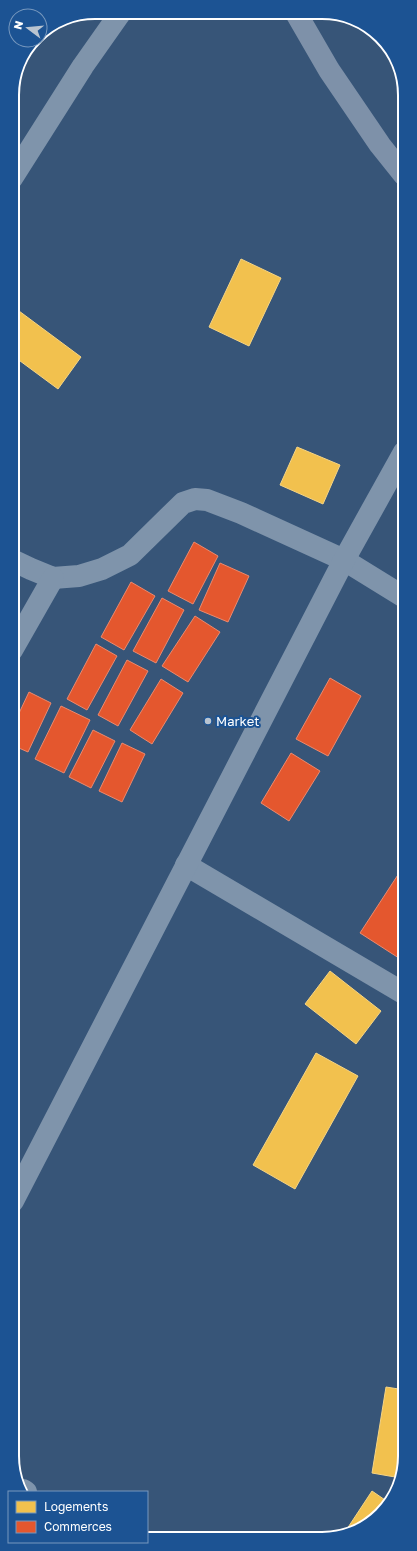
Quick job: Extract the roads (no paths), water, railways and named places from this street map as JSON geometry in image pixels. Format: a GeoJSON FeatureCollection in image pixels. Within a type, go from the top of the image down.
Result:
{"type":"FeatureCollection","features":[{"type":"Feature","properties":{"kind":"main road"},"geometry":{"type":"LineString","coordinates":[[299,19],[329,70],[380,145],[398,168]]}},
{"type":"Feature","properties":{"kind":"street"},"geometry":{"type":"LineString","coordinates":[[19,167],[83,66],[116,19]]}},
{"type":"Feature","properties":{"kind":"street"},"geometry":{"type":"LineString","coordinates":[[19,1189],[344,560],[398,463]]}},
{"type":"Feature","properties":{"kind":"street"},"geometry":{"type":"LineString","coordinates":[[19,563],[52,578],[79,576],[102,569],[130,555],[183,503],[195,499],[207,500],[241,513],[344,560],[398,593]]}},
{"type":"Feature","properties":{"kind":"street"},"geometry":{"type":"LineString","coordinates":[[19,637],[52,578]]}},
{"type":"Feature","properties":{"kind":"street"},"geometry":{"type":"LineString","coordinates":[[186,866],[398,990]]}},
{"type":"Feature","properties":{"kind":"place","name":"Market"},"geometry":{"type":"Point","coordinates":[208,721]}}]}
